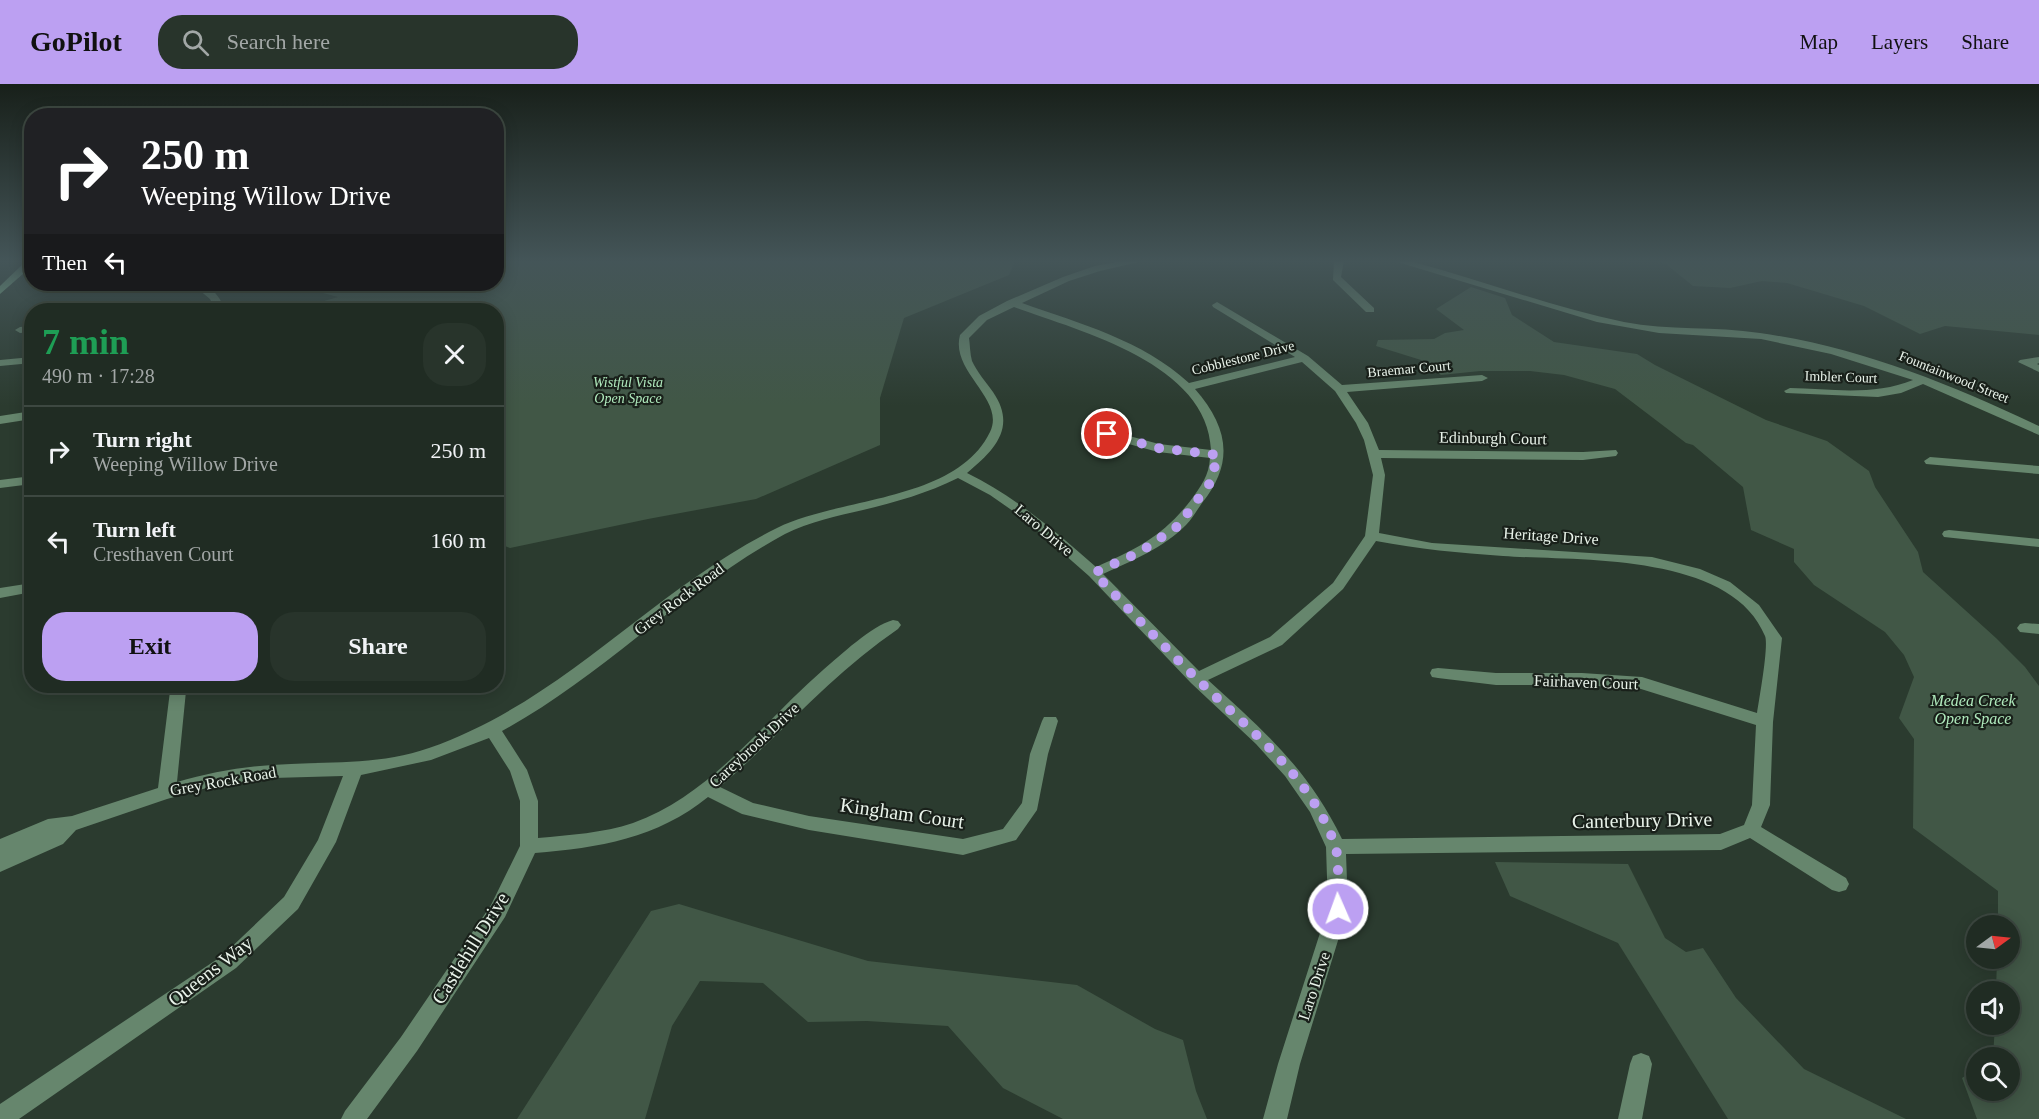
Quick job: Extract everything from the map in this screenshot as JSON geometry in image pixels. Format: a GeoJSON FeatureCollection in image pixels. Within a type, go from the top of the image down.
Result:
{"type":"FeatureCollection","features":[{"type":"Feature","properties":{"kind":"street","name":"Grey Rock Road"},"geometry":{"type":"LineString","coordinates":[[0,847],[47,826],[69,825],[167,790],[260,772],[355,768],[430,754],[492,730],[544,701],[734,559],[785,529],[850,507],[919,491],[960,474],[979,458],[999,427],[999,412],[967,360],[964,337],[983,318],[999,309]]}},
{"type":"Feature","properties":{"kind":"street"},"geometry":{"type":"LineString","coordinates":[[1028,309],[1120,344],[1159,363],[1188,387],[1204,406],[1216,432],[1218,455],[1210,483],[1178,526],[1140,552],[1094,573]]}},
{"type":"Feature","properties":{"kind":"street"},"geometry":{"type":"LineString","coordinates":[[1197,679],[1276,640],[1338,586],[1372,536],[1377,507],[1379,475],[1374,454],[1362,423],[1339,389],[1304,358],[1224,309]]}},
{"type":"Feature","properties":{"kind":"street","name":"Fountainwood Street"},"geometry":{"type":"LineString","coordinates":[[1563,309],[1593,319],[1649,328],[1727,333],[1782,340],[1858,357],[1926,379],[2039,430]]}},
{"type":"Feature","properties":{"kind":"street","name":"Cobblestone Drive"},"geometry":{"type":"LineString","coordinates":[[1188,387],[1304,358]]}},
{"type":"Feature","properties":{"kind":"street"},"geometry":{"type":"LineString","coordinates":[[2039,360],[2024,362],[2039,369]]}},
{"type":"Feature","properties":{"kind":"street"},"geometry":{"type":"LineString","coordinates":[[0,363],[24,361]]}},
{"type":"Feature","properties":{"kind":"street","name":"Braemar Court"},"geometry":{"type":"LineString","coordinates":[[1339,389],[1482,378]]}},
{"type":"Feature","properties":{"kind":"street","name":"Imbler Court"},"geometry":{"type":"LineString","coordinates":[[1790,391],[1878,394],[1897,391],[1926,379]]}},
{"type":"Feature","properties":{"kind":"street"},"geometry":{"type":"LineString","coordinates":[[0,420],[24,416]]}},
{"type":"Feature","properties":{"kind":"street"},"geometry":{"type":"LineString","coordinates":[[1107,434],[1158,448],[1218,455]]}},
{"type":"Feature","properties":{"kind":"street","name":"Edinburgh Court"},"geometry":{"type":"LineString","coordinates":[[1374,454],[1583,456],[1612,453]]}},
{"type":"Feature","properties":{"kind":"street"},"geometry":{"type":"LineString","coordinates":[[1930,461],[2039,470]]}},
{"type":"Feature","properties":{"kind":"street","name":"Laro Drive"},"geometry":{"type":"LineString","coordinates":[[960,474],[995,492],[1028,515],[1094,573],[1197,679],[1262,740],[1290,771],[1318,809],[1336,847],[1338,909],[1289,1064],[1275,1119]]}},
{"type":"Feature","properties":{"kind":"street"},"geometry":{"type":"LineString","coordinates":[[0,484],[24,481]]}},
{"type":"Feature","properties":{"kind":"street"},"geometry":{"type":"LineString","coordinates":[[1948,534],[2039,543]]}},
{"type":"Feature","properties":{"kind":"street","name":"Heritage Drive"},"geometry":{"type":"LineString","coordinates":[[1372,536],[1432,547],[1652,561],[1695,572],[1725,585],[1754,608],[1774,638],[1765,722]]}},
{"type":"Feature","properties":{"kind":"street"},"geometry":{"type":"LineString","coordinates":[[0,593],[24,588]]}},
{"type":"Feature","properties":{"kind":"street","name":"Careybrook Drive"},"geometry":{"type":"LineString","coordinates":[[529,846],[589,841],[654,822],[708,789],[789,711],[860,648],[893,625]]}},
{"type":"Feature","properties":{"kind":"street","name":"Fairhaven Court"},"geometry":{"type":"LineString","coordinates":[[1438,673],[1496,679],[1582,679],[1642,683],[1765,722]]}},
{"type":"Feature","properties":{"kind":"street"},"geometry":{"type":"LineString","coordinates":[[167,790],[178,693]]}},
{"type":"Feature","properties":{"kind":"street","name":"Kingham Court"},"geometry":{"type":"LineString","coordinates":[[708,789],[750,809],[809,823],[963,847],[1009,835],[1031,806],[1039,754],[1050,722]]}},
{"type":"Feature","properties":{"kind":"street"},"geometry":{"type":"LineString","coordinates":[[1765,722],[1761,805],[1751,830],[1839,884]]}},
{"type":"Feature","properties":{"kind":"street","name":"Castlehill Drive"},"geometry":{"type":"LineString","coordinates":[[353,1119],[409,1044],[498,910],[529,846],[529,801],[518,770],[492,730]]}},
{"type":"Feature","properties":{"kind":"street","name":"Queens Way"},"geometry":{"type":"LineString","coordinates":[[0,1118],[229,962],[291,903],[327,842],[355,768]]}},
{"type":"Feature","properties":{"kind":"street","name":"Grey Rock Road"},"geometry":{"type":"LineString","coordinates":[[0,864],[56,839],[69,825]]}},
{"type":"Feature","properties":{"kind":"street","name":"Canterbury Drive"},"geometry":{"type":"LineString","coordinates":[[1336,847],[1721,842],[1751,830]]}},
{"type":"Feature","properties":{"kind":"street"},"geometry":{"type":"LineString","coordinates":[[1630,1119],[1641,1064]]}},
{"type":"Feature","properties":{"kind":"green space","name":"Wistful Vista Open Space"},"geometry":{"type":"Polygon","coordinates":[[[504,309],[925,309],[904,318],[880,398],[880,445],[756,499],[510,548],[504,546],[504,309]]]}},
{"type":"Feature","properties":{"kind":"green space","name":"Medea Creek Open Space"},"geometry":{"type":"Polygon","coordinates":[[[1436,309],[1510,309],[1512,315],[1554,342],[1637,354],[1766,420],[1827,441],[1869,471],[1875,487],[1918,552],[1923,572],[2025,667],[2039,686],[2039,1119],[1977,1119],[1970,1101],[2020,1101],[2020,1047],[1994,1047],[1994,1035],[2020,1035],[2020,981],[1996,981],[1997,969],[2020,969],[2020,915],[1998,915],[1998,891],[1913,828],[1914,739],[1899,718],[1914,677],[1904,655],[1885,632],[1814,585],[1794,562],[1794,549],[1751,530],[1743,487],[1693,445],[1686,443],[1615,389],[1564,375],[1530,371],[1480,371],[1441,375],[1421,360],[1376,346],[1378,340],[1434,339],[1445,333],[1464,330],[1436,309]]]}},
{"type":"Feature","properties":{"kind":"green space"},"geometry":{"type":"Polygon","coordinates":[[[1871,309],[2039,309],[2039,335],[1945,326],[1920,334],[1871,309]]]}},
{"type":"Feature","properties":{"kind":"green space"},"geometry":{"type":"Polygon","coordinates":[[[1495,862],[1628,864],[1665,938],[1686,952],[1703,948],[1736,998],[1804,1069],[1906,1119],[1728,1119],[1618,943],[1510,896],[1495,862]]]}},
{"type":"Feature","properties":{"kind":"green space"},"geometry":{"type":"Polygon","coordinates":[[[679,904],[868,961],[1077,985],[1155,1029],[1183,1040],[1196,1091],[1207,1119],[1063,1119],[1003,1088],[948,1026],[867,1021],[808,1022],[763,983],[700,981],[672,1026],[645,1119],[517,1119],[651,911],[679,904]]]}},
{"type":"Feature","properties":{"kind":"green space","name":"Medea Creek Open Space"},"geometry":{"type":"Polygon","coordinates":[[[1966,1075],[1966,1089],[1962,1078],[1966,1075]]]}},
{"type":"Feature","properties":{"kind":"route"},"geometry":{"type":"LineString","coordinates":[[1107,434],[1158,448],[1218,455],[1210,483],[1178,526],[1140,552],[1094,573],[1197,679],[1262,740],[1290,771],[1318,809],[1336,847],[1338,909]]}}]}
